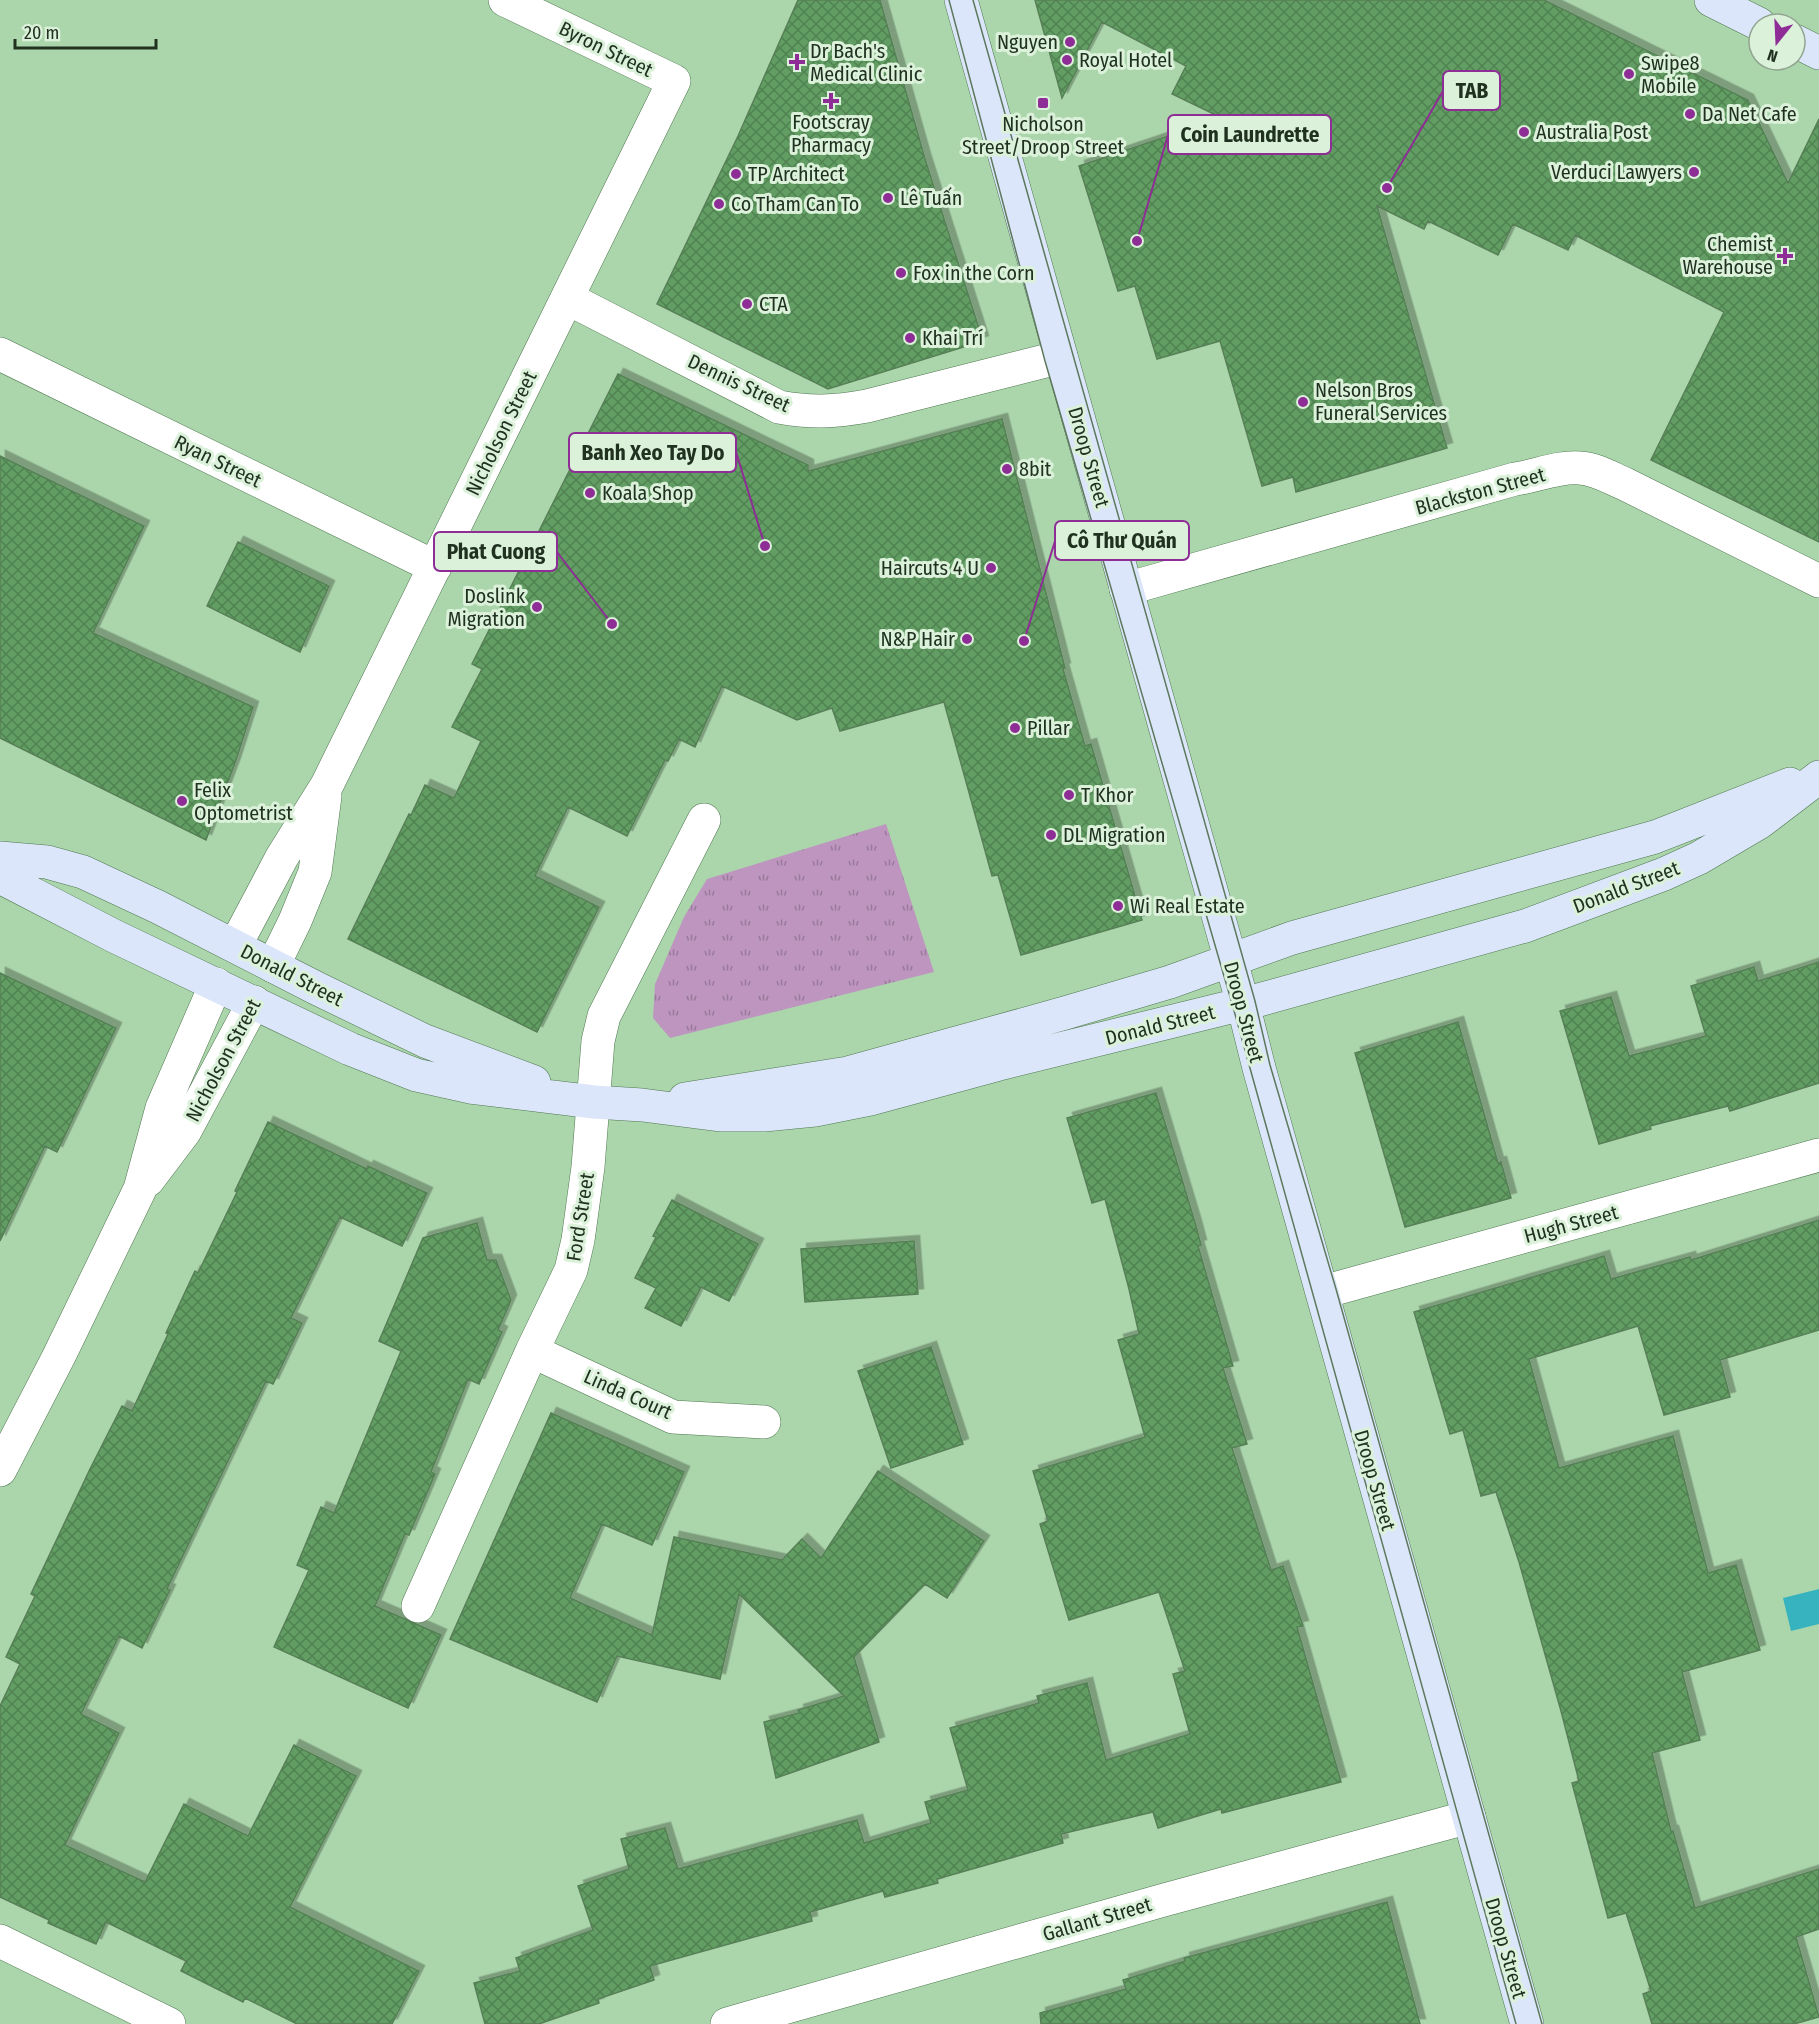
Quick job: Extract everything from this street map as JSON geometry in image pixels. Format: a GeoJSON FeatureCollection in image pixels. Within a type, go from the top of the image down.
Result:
{"type":"FeatureCollection","features":[{"type":"Feature","properties":{"kind":"street","name":"Byron Street"},"geometry":{"type":"LineString","coordinates":[[505,0],[674,81]]}},
{"type":"Feature","properties":{"kind":"street","name":"Droop Street"},"geometry":{"type":"LineString","coordinates":[[961,0],[1527,2024]]}},
{"type":"Feature","properties":{"kind":"street"},"geometry":{"type":"LineString","coordinates":[[1711,0],[1747,18]]}},
{"type":"Feature","properties":{"kind":"street","name":"Nicholson Street"},"geometry":{"type":"LineString","coordinates":[[2,1463],[59,1356],[140,1190],[162,1108],[216,984],[282,857],[327,785],[674,81]]}},
{"type":"Feature","properties":{"kind":"street","name":"Dennis Street"},"geometry":{"type":"LineString","coordinates":[[567,298],[779,406],[806,412],[837,412],[867,406],[1061,357]]}},
{"type":"Feature","properties":{"kind":"street","name":"Ryan Street"},"geometry":{"type":"LineString","coordinates":[[0,354],[435,567]]}},
{"type":"Feature","properties":{"kind":"street","name":"Blackston Street"},"geometry":{"type":"LineString","coordinates":[[1126,590],[1515,479],[1565,468],[1581,468],[1600,472],[1819,581]]}},
{"type":"Feature","properties":{"kind":"street","name":"Donald Street"},"geometry":{"type":"LineString","coordinates":[[642,1106],[849,1073],[1170,982],[1292,938],[1655,837],[1819,775]]}},
{"type":"Feature","properties":{"kind":"street","name":"Donald Street"},"geometry":{"type":"LineString","coordinates":[[0,877],[114,936],[368,1056],[416,1075],[470,1087],[589,1101],[720,1115],[764,1115],[815,1110],[870,1099],[999,1064],[1243,1004],[1510,931],[1664,874],[1699,858],[1752,826],[1819,775]]}},
{"type":"Feature","properties":{"kind":"street","name":"Nicholson Street"},"geometry":{"type":"LineString","coordinates":[[140,1190],[185,1131],[296,921],[315,872],[327,785]]}},
{"type":"Feature","properties":{"kind":"street","name":"Ford Street"},"geometry":{"type":"LineString","coordinates":[[418,1606],[532,1351],[565,1287],[576,1253],[590,1154],[589,1101],[604,1016],[704,820]]}},
{"type":"Feature","properties":{"kind":"street","name":"Donald Street"},"geometry":{"type":"LineString","coordinates":[[0,858],[47,862],[83,872],[425,1041],[589,1101]]}},
{"type":"Feature","properties":{"kind":"street","name":"Hugh Street"},"geometry":{"type":"LineString","coordinates":[[1323,1292],[1819,1155]]}},
{"type":"Feature","properties":{"kind":"street","name":"Linda Court"},"geometry":{"type":"LineString","coordinates":[[532,1351],[673,1417],[764,1422]]}},
{"type":"Feature","properties":{"kind":"street","name":"Gallant Street"},"geometry":{"type":"LineString","coordinates":[[727,2024],[1152,1903],[1469,1817]]}},
{"type":"Feature","properties":{"kind":"street"},"geometry":{"type":"LineString","coordinates":[[0,1941],[169,2024]]}},
{"type":"Feature","properties":{"kind":"green space"},"geometry":{"type":"Polygon","coordinates":[[[886,824],[934,972],[670,1038],[653,1018],[655,984],[684,917],[707,879],[886,824]]]}},
{"type":"Feature","properties":{"kind":"water"},"geometry":{"type":"Polygon","coordinates":[[[1819,1589],[1819,1624],[1791,1631],[1783,1598],[1819,1589]]]}},
{"type":"Feature","properties":{"kind":"building"},"geometry":{"type":"Polygon","coordinates":[[[798,0],[880,0],[925,159],[983,341],[828,389],[657,304],[738,136],[798,0]]]}},
{"type":"Feature","properties":{"kind":"building"},"geometry":{"type":"Polygon","coordinates":[[[1035,0],[1544,0],[1748,100],[1788,183],[1819,119],[1819,542],[1651,460],[1724,312],[1575,235],[1568,250],[1513,224],[1498,255],[1428,221],[1424,229],[1377,206],[1447,448],[1296,492],[1293,477],[1262,486],[1220,341],[1157,359],[1135,286],[1118,291],[1079,166],[1222,118],[1172,94],[1186,66],[1102,22],[1062,98],[1035,0]]]}},
{"type":"Feature","properties":{"kind":"building"},"geometry":{"type":"Polygon","coordinates":[[[618,374],[808,465],[808,471],[1002,419],[1065,668],[1063,669],[1085,746],[1091,744],[1142,920],[1021,955],[998,875],[992,876],[944,702],[840,731],[832,708],[797,720],[722,686],[695,747],[679,739],[668,761],[665,760],[627,836],[568,807],[535,876],[599,907],[537,1032],[348,939],[425,785],[454,798],[481,741],[452,727],[482,669],[472,664],[618,374]]]}},
{"type":"Feature","properties":{"kind":"building"},"geometry":{"type":"Polygon","coordinates":[[[0,456],[144,526],[93,633],[253,707],[206,840],[0,738],[0,456]]]}},
{"type":"Feature","properties":{"kind":"building"},"geometry":{"type":"Polygon","coordinates":[[[238,542],[329,586],[300,652],[207,606],[238,542]]]}},
{"type":"Feature","properties":{"kind":"building"},"geometry":{"type":"Polygon","coordinates":[[[1819,962],[1819,1083],[1730,1111],[1728,1106],[1650,1126],[1651,1129],[1599,1144],[1560,1011],[1611,997],[1629,1056],[1706,1036],[1691,986],[1754,967],[1758,981],[1819,962]]]}},
{"type":"Feature","properties":{"kind":"building"},"geometry":{"type":"Polygon","coordinates":[[[0,973],[116,1028],[57,1152],[45,1146],[0,1241],[0,973]]]}},
{"type":"Feature","properties":{"kind":"building"},"geometry":{"type":"Polygon","coordinates":[[[1458,1022],[1498,1163],[1501,1162],[1511,1198],[1405,1227],[1355,1053],[1458,1022]]]}},
{"type":"Feature","properties":{"kind":"building"},"geometry":{"type":"Polygon","coordinates":[[[1156,1093],[1196,1226],[1201,1245],[1198,1246],[1233,1366],[1223,1368],[1247,1444],[1232,1448],[1271,1570],[1283,1566],[1303,1626],[1297,1627],[1341,1782],[1222,1813],[1221,1809],[1158,1828],[1153,1812],[1061,1834],[1063,1843],[937,1879],[938,1883],[885,1897],[883,1891],[810,1912],[812,1921],[650,1966],[654,1980],[598,1999],[599,2003],[539,2024],[485,2024],[474,1983],[520,1971],[516,1958],[593,1930],[578,1886],[629,1869],[621,1839],[665,1828],[678,1869],[857,1820],[864,1843],[931,1823],[925,1802],[968,1790],[950,1728],[1039,1703],[1037,1696],[1087,1683],[1106,1760],[1190,1734],[1173,1674],[1185,1671],[1159,1592],[1069,1620],[1040,1524],[1048,1521],[1033,1471],[1145,1437],[1118,1340],[1139,1334],[1129,1289],[1105,1199],[1092,1203],[1067,1118],[1156,1093]]]}},
{"type":"Feature","properties":{"kind":"building"},"geometry":{"type":"Polygon","coordinates":[[[268,1122],[367,1169],[368,1166],[427,1193],[402,1246],[340,1217],[291,1318],[302,1323],[273,1384],[266,1381],[167,1589],[170,1590],[142,1648],[119,1636],[81,1714],[119,1733],[65,1845],[145,1882],[184,1804],[248,1836],[294,1745],[356,1776],[290,1907],[419,1971],[392,2024],[297,2024],[245,1998],[243,2002],[181,1971],[186,1961],[106,1922],[96,1944],[48,1923],[49,1920],[0,1897],[0,1706],[20,1664],[6,1657],[35,1596],[31,1594],[90,1469],[122,1406],[132,1411],[195,1271],[198,1273],[268,1122]]]}},
{"type":"Feature","properties":{"kind":"building"},"geometry":{"type":"Polygon","coordinates":[[[672,1200],[758,1244],[729,1301],[701,1287],[681,1326],[645,1308],[656,1288],[635,1278],[672,1200]]]}},
{"type":"Feature","properties":{"kind":"building"},"geometry":{"type":"Polygon","coordinates":[[[1819,1220],[1819,1330],[1720,1360],[1730,1397],[1664,1415],[1638,1326],[1529,1359],[1559,1468],[1673,1436],[1708,1573],[1736,1565],[1760,1650],[1682,1672],[1700,1740],[1652,1753],[1671,1831],[1673,1831],[1695,1908],[1819,1869],[1819,1929],[1796,1937],[1819,2017],[1794,2024],[1652,2024],[1643,1994],[1651,1991],[1626,1913],[1608,1918],[1572,1783],[1579,1781],[1561,1711],[1519,1562],[1496,1492],[1481,1496],[1463,1430],[1450,1434],[1414,1312],[1604,1256],[1611,1279],[1690,1257],[1691,1260],[1819,1220]]]}},
{"type":"Feature","properties":{"kind":"building"},"geometry":{"type":"Polygon","coordinates":[[[477,1223],[487,1260],[496,1260],[511,1300],[498,1330],[502,1332],[479,1384],[468,1379],[431,1472],[435,1474],[409,1535],[405,1534],[375,1606],[441,1635],[408,1708],[274,1647],[309,1570],[297,1565],[321,1507],[334,1513],[401,1351],[379,1341],[423,1238],[477,1223]]]}},
{"type":"Feature","properties":{"kind":"building"},"geometry":{"type":"Polygon","coordinates":[[[914,1241],[918,1294],[805,1302],[801,1249],[914,1241]]]}},
{"type":"Feature","properties":{"kind":"building"},"geometry":{"type":"Polygon","coordinates":[[[931,1347],[963,1444],[891,1468],[858,1371],[931,1347]]]}},
{"type":"Feature","properties":{"kind":"building"},"geometry":{"type":"Polygon","coordinates":[[[551,1413],[684,1472],[652,1545],[602,1524],[570,1598],[652,1635],[674,1537],[782,1560],[802,1539],[821,1558],[878,1471],[984,1541],[947,1598],[925,1584],[854,1657],[879,1742],[776,1778],[764,1722],[799,1713],[798,1710],[844,1696],[739,1594],[720,1679],[617,1656],[597,1702],[450,1639],[551,1413]]]}},
{"type":"Feature","properties":{"kind":"building"},"geometry":{"type":"Polygon","coordinates":[[[1387,1902],[1420,2024],[1041,2024],[1040,2013],[1126,1989],[1123,1980],[1185,1961],[1184,1958],[1387,1902]]]}},
{"type":"Feature","properties":{"kind":"tram line"},"geometry":{"type":"LineString","coordinates":[[949,0],[1045,361],[1233,1007],[1516,2024]]}},
{"type":"Feature","properties":{"kind":"tram line"},"geometry":{"type":"LineString","coordinates":[[973,0],[1255,1001],[1270,1065],[1336,1289],[1542,2024]]}},
{"type":"Feature","properties":{"kind":"place","name":"Nguyen"},"geometry":{"type":"Point","coordinates":[1070,42]}},
{"type":"Feature","properties":{"kind":"place","name":"Royal Hotel"},"geometry":{"type":"Point","coordinates":[1067,60]}},
{"type":"Feature","properties":{"kind":"place","name":"Dr Bach's Medical Clinic"},"geometry":{"type":"Point","coordinates":[797,62]}},
{"type":"Feature","properties":{"kind":"place","name":"Swipe8 Mobile"},"geometry":{"type":"Point","coordinates":[1629,74]}},
{"type":"Feature","properties":{"kind":"place","name":"Footscray Pharmacy"},"geometry":{"type":"Point","coordinates":[831,101]}},
{"type":"Feature","properties":{"kind":"place","name":"Nicholson Street/Droop Street"},"geometry":{"type":"Point","coordinates":[1043,103]}},
{"type":"Feature","properties":{"kind":"place","name":"Da Net Cafe"},"geometry":{"type":"Point","coordinates":[1690,114]}},
{"type":"Feature","properties":{"kind":"place","name":"Australia Post"},"geometry":{"type":"Point","coordinates":[1524,132]}},
{"type":"Feature","properties":{"kind":"place","name":"Verduci Lawyers"},"geometry":{"type":"Point","coordinates":[1694,172]}},
{"type":"Feature","properties":{"kind":"place","name":"TP Architect"},"geometry":{"type":"Point","coordinates":[736,174]}},
{"type":"Feature","properties":{"kind":"place","name":"TAB"},"geometry":{"type":"Point","coordinates":[1387,188]}},
{"type":"Feature","properties":{"kind":"place","name":"Lê Tuấn"},"geometry":{"type":"Point","coordinates":[888,198]}},
{"type":"Feature","properties":{"kind":"place","name":"Co Tham Can To"},"geometry":{"type":"Point","coordinates":[719,204]}},
{"type":"Feature","properties":{"kind":"place","name":"Coin Laundrette"},"geometry":{"type":"Point","coordinates":[1137,241]}},
{"type":"Feature","properties":{"kind":"place","name":"Chemist Warehouse"},"geometry":{"type":"Point","coordinates":[1785,256]}},
{"type":"Feature","properties":{"kind":"place","name":"Fox in the Corn"},"geometry":{"type":"Point","coordinates":[901,273]}},
{"type":"Feature","properties":{"kind":"place","name":"CTA"},"geometry":{"type":"Point","coordinates":[747,304]}},
{"type":"Feature","properties":{"kind":"place","name":"Khai Trí"},"geometry":{"type":"Point","coordinates":[910,338]}},
{"type":"Feature","properties":{"kind":"place","name":"Nelson Bros Funeral Services"},"geometry":{"type":"Point","coordinates":[1303,402]}},
{"type":"Feature","properties":{"kind":"place","name":"8bit"},"geometry":{"type":"Point","coordinates":[1007,469]}},
{"type":"Feature","properties":{"kind":"place","name":"Koala Shop"},"geometry":{"type":"Point","coordinates":[590,493]}},
{"type":"Feature","properties":{"kind":"place","name":"Banh Xeo Tay Do"},"geometry":{"type":"Point","coordinates":[765,546]}},
{"type":"Feature","properties":{"kind":"place","name":"Haircuts 4 U"},"geometry":{"type":"Point","coordinates":[991,568]}},
{"type":"Feature","properties":{"kind":"place","name":"Doslink Migration"},"geometry":{"type":"Point","coordinates":[537,607]}},
{"type":"Feature","properties":{"kind":"place","name":"Phat Cuong"},"geometry":{"type":"Point","coordinates":[612,624]}},
{"type":"Feature","properties":{"kind":"place","name":"N&P Hair"},"geometry":{"type":"Point","coordinates":[967,639]}},
{"type":"Feature","properties":{"kind":"place","name":"Cô Thư Quán"},"geometry":{"type":"Point","coordinates":[1024,641]}},
{"type":"Feature","properties":{"kind":"place","name":"Pillar"},"geometry":{"type":"Point","coordinates":[1015,728]}},
{"type":"Feature","properties":{"kind":"place","name":"T Khor"},"geometry":{"type":"Point","coordinates":[1069,795]}},
{"type":"Feature","properties":{"kind":"place","name":"Felix Optometrist"},"geometry":{"type":"Point","coordinates":[182,801]}},
{"type":"Feature","properties":{"kind":"place","name":"DL Migration"},"geometry":{"type":"Point","coordinates":[1051,835]}},
{"type":"Feature","properties":{"kind":"place","name":"Wi Real Estate"},"geometry":{"type":"Point","coordinates":[1118,906]}}]}
